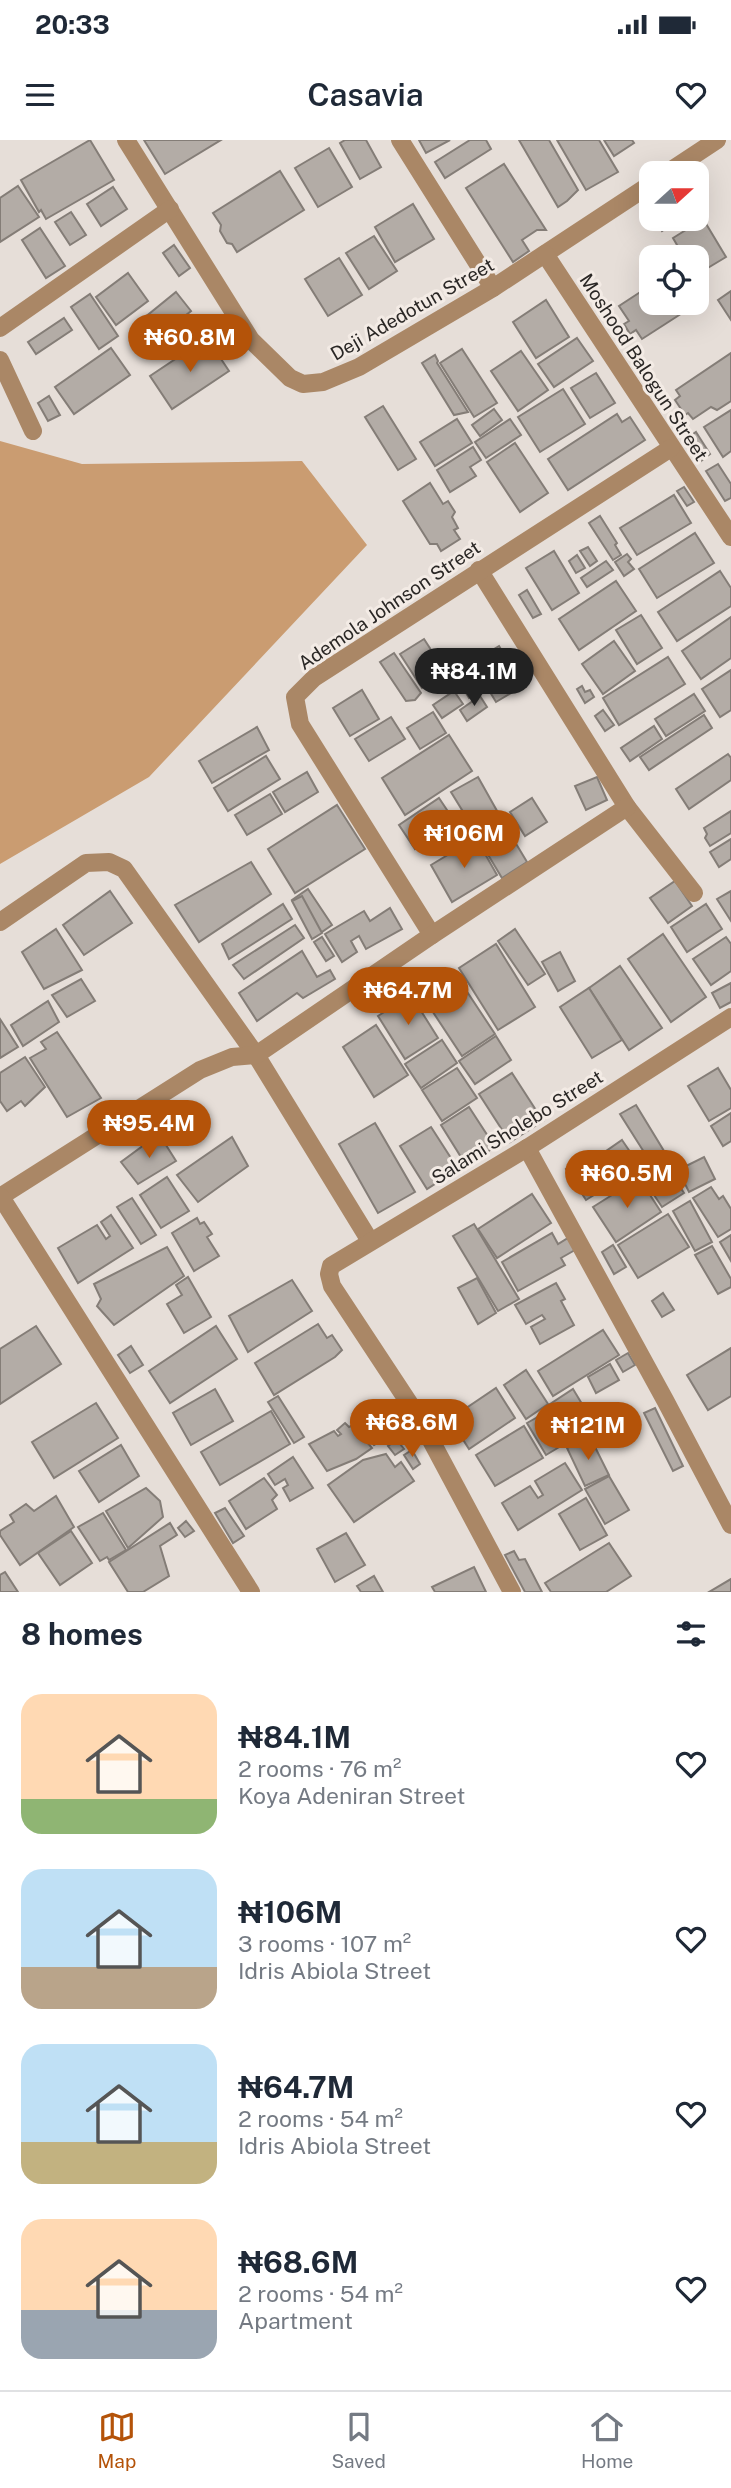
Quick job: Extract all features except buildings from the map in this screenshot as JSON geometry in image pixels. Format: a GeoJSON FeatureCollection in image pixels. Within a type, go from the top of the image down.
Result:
{"type":"FeatureCollection","features":[{"type":"Feature","properties":{"kind":"street","name":"Deji Adedotun Street"},"geometry":{"type":"LineString","coordinates":[[126,140],[251,341],[290,378],[303,384],[323,382],[359,367],[494,288],[639,192]]}},
{"type":"Feature","properties":{"kind":"street"},"geometry":{"type":"LineString","coordinates":[[400,140],[494,288]]}},
{"type":"Feature","properties":{"kind":"street"},"geometry":{"type":"LineString","coordinates":[[685,161],[717,140]]}},
{"type":"Feature","properties":{"kind":"street"},"geometry":{"type":"LineString","coordinates":[[0,328],[170,209]]}},
{"type":"Feature","properties":{"kind":"street","name":"Moshood Balogun Street"},"geometry":{"type":"LineString","coordinates":[[545,254],[731,537]]}},
{"type":"Feature","properties":{"kind":"street"},"geometry":{"type":"LineString","coordinates":[[0,360],[33,430]]}},
{"type":"Feature","properties":{"kind":"street","name":"Ademola Johnson Street"},"geometry":{"type":"LineString","coordinates":[[432,935],[300,724],[295,697],[314,678],[671,448]]}},
{"type":"Feature","properties":{"kind":"street"},"geometry":{"type":"LineString","coordinates":[[479,570],[627,807],[694,893]]}},
{"type":"Feature","properties":{"kind":"street"},"geometry":{"type":"LineString","coordinates":[[256,1055],[627,807]]}},
{"type":"Feature","properties":{"kind":"street"},"geometry":{"type":"LineString","coordinates":[[251,1592],[0,1197],[200,1070],[232,1057],[256,1055],[627,807]]}},
{"type":"Feature","properties":{"kind":"street"},"geometry":{"type":"LineString","coordinates":[[0,922],[86,863],[109,862],[124,869],[256,1055],[370,1241]]}},
{"type":"Feature","properties":{"kind":"street","name":"Salami Sholebo Street"},"geometry":{"type":"LineString","coordinates":[[512,1592],[419,1418],[332,1286],[329,1274],[331,1266],[729,1022]]}},
{"type":"Feature","properties":{"kind":"street"},"geometry":{"type":"LineString","coordinates":[[527,1148],[731,1525]]}},
{"type":"Feature","properties":{"kind":"shaded area"},"geometry":{"type":"Polygon","coordinates":[[[0,441],[82,464],[302,461],[367,545],[149,777],[0,864],[0,441]]]}}]}
